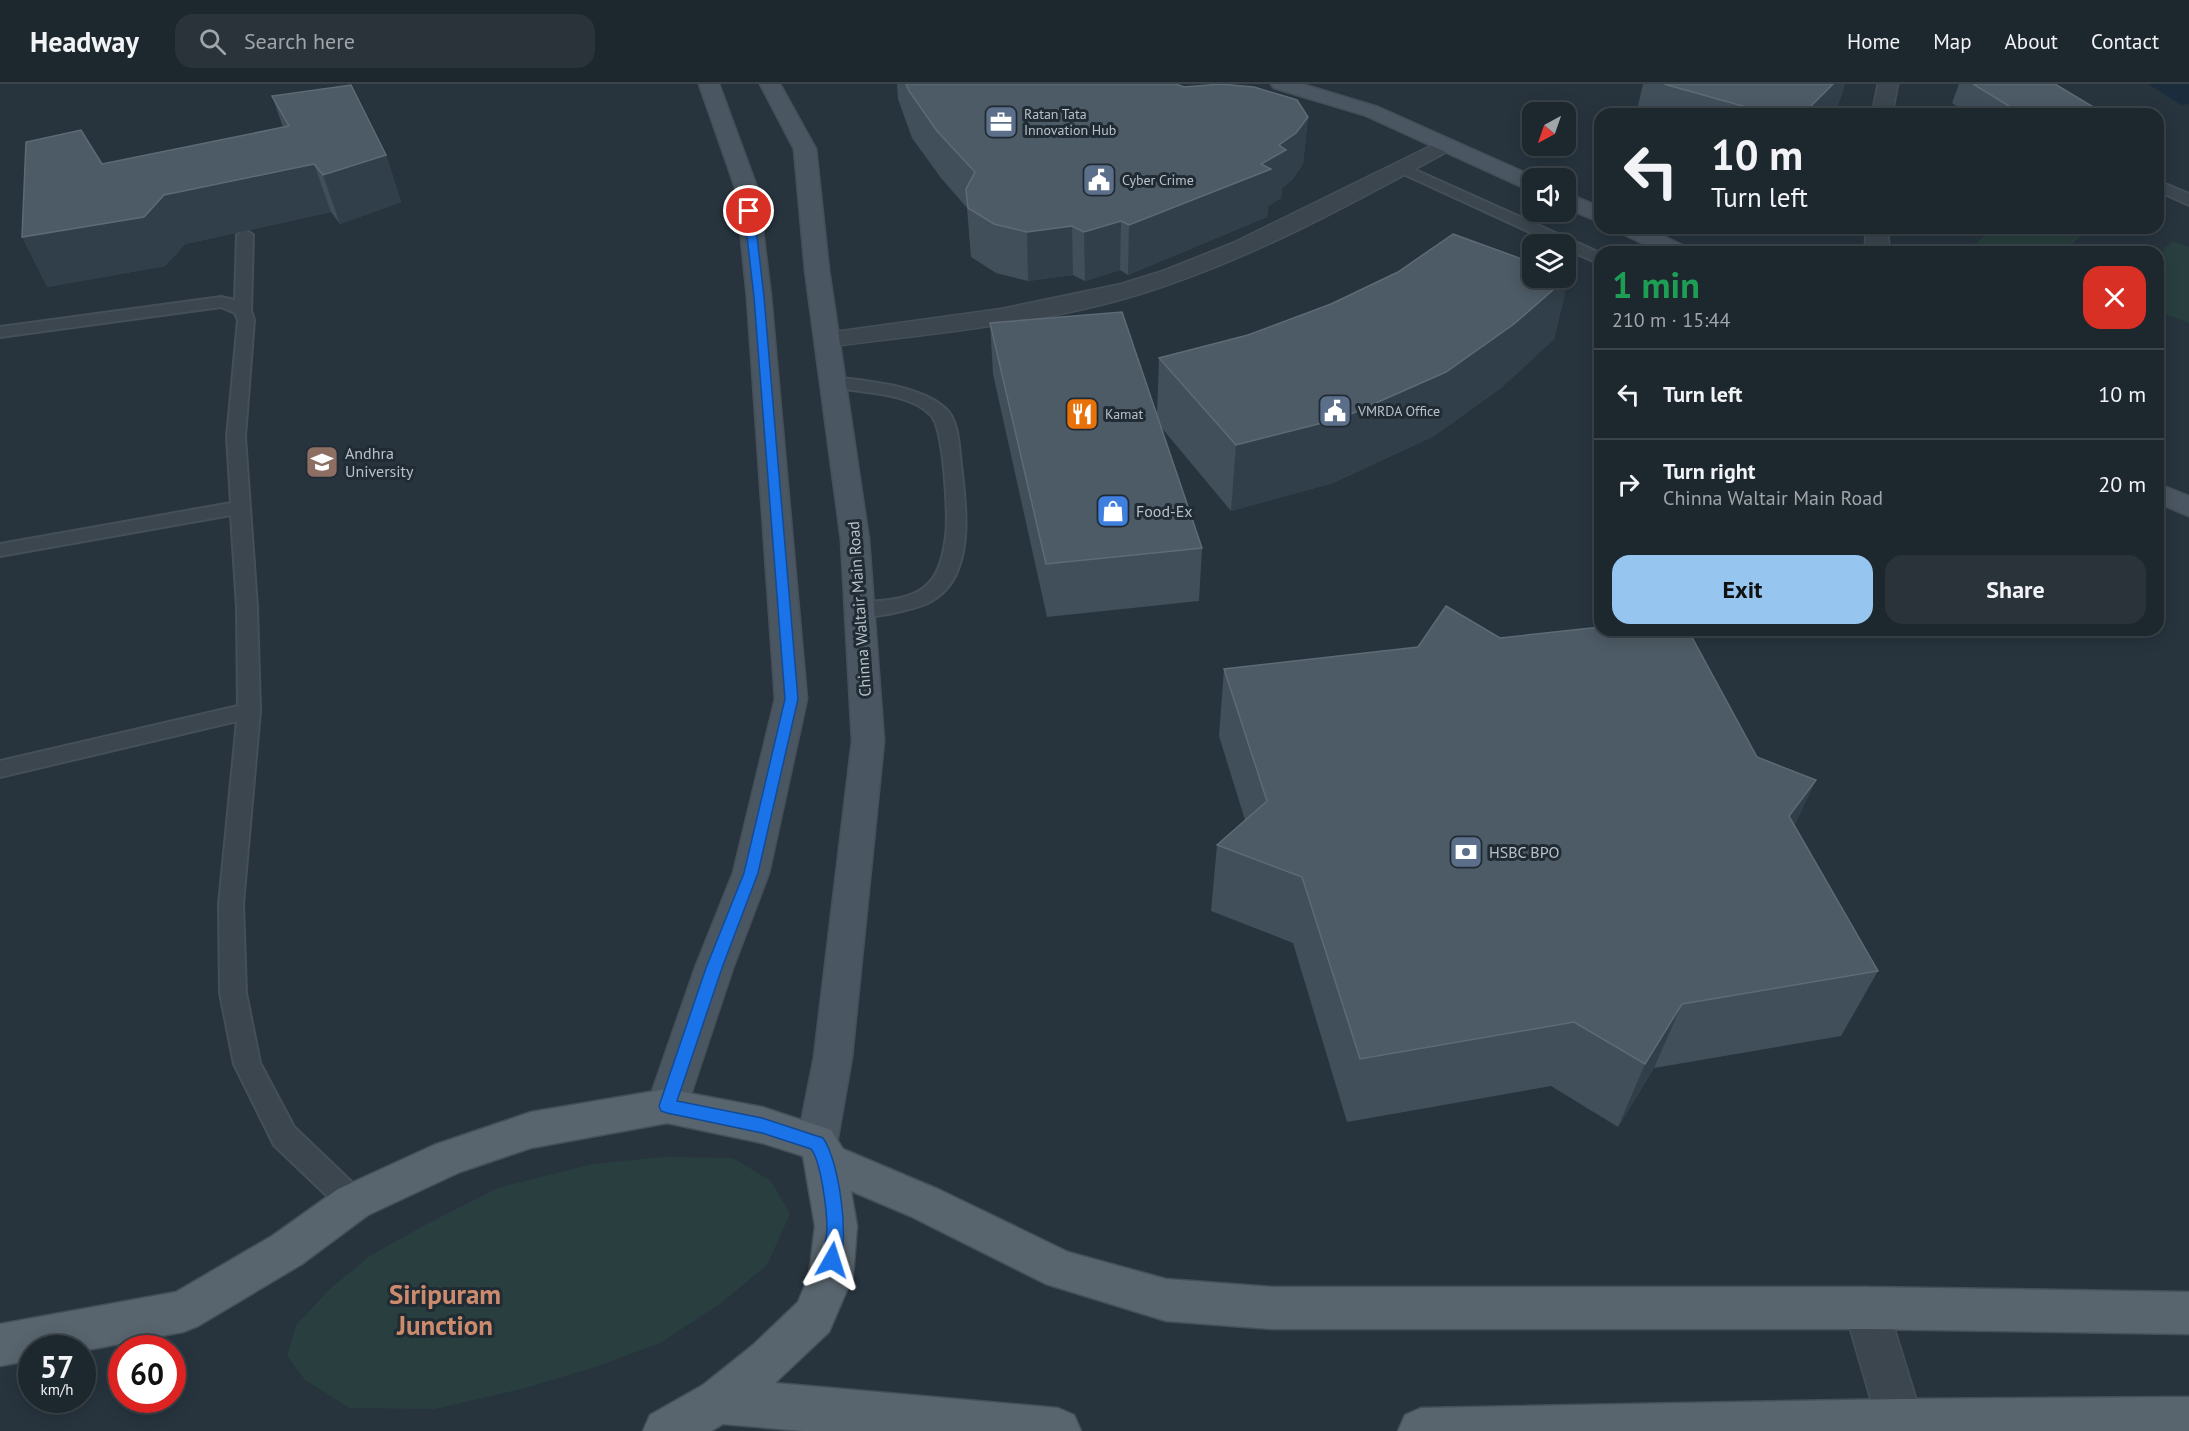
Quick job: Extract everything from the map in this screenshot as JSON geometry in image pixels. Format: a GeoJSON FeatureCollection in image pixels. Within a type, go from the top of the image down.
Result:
{"type":"FeatureCollection","features":[{"type":"Feature","properties":{"kind":"main road"},"geometry":{"type":"LineString","coordinates":[[0,1345],[183,1311],[287,1250],[353,1202],[448,1158],[531,1130],[667,1106],[762,1125],[1061,1270],[1166,1300],[1294,1308],[1866,1308],[2189,1312]]}},
{"type":"Feature","properties":{"kind":"main road"},"geometry":{"type":"LineString","coordinates":[[666,1431],[719,1401],[769,1360],[814,1317],[831,1276],[836,1226],[821,1152]]}},
{"type":"Feature","properties":{"kind":"main road"},"geometry":{"type":"LineString","coordinates":[[719,1401],[1058,1431]]}},
{"type":"Feature","properties":{"kind":"main road"},"geometry":{"type":"LineString","coordinates":[[1421,1431],[1902,1426],[2189,1420]]}},
{"type":"Feature","properties":{"kind":"street"},"geometry":{"type":"LineString","coordinates":[[667,1106],[714,968],[751,873],[791,699],[759,297],[747,190],[709,84]]}},
{"type":"Feature","properties":{"kind":"street","name":"Chinna Waltair Main Road"},"geometry":{"type":"LineString","coordinates":[[770,84],[805,149],[817,270],[855,540],[868,741],[821,1152]]}},
{"type":"Feature","properties":{"kind":"street"},"geometry":{"type":"LineString","coordinates":[[1281,84],[1371,111],[1522,180]]}},
{"type":"Feature","properties":{"kind":"street"},"geometry":{"type":"LineString","coordinates":[[1883,108],[1888,84]]}},
{"type":"Feature","properties":{"kind":"street"},"geometry":{"type":"LineString","coordinates":[[827,340],[1028,312],[1111,293],[1170,276],[1305,217],[1445,145]]}},
{"type":"Feature","properties":{"kind":"street"},"geometry":{"type":"LineString","coordinates":[[1576,204],[1594,212]]}},
{"type":"Feature","properties":{"kind":"street"},"geometry":{"type":"LineString","coordinates":[[1641,234],[1666,246]]}},
{"type":"Feature","properties":{"kind":"street"},"geometry":{"type":"LineString","coordinates":[[2164,495],[2189,507]]}},
{"type":"Feature","properties":{"kind":"street"},"geometry":{"type":"LineString","coordinates":[[1866,1308],[1902,1426]]}},
{"type":"Feature","properties":{"kind":"lane"},"geometry":{"type":"LineString","coordinates":[[1402,168],[1594,257]]}},
{"type":"Feature","properties":{"kind":"lane"},"geometry":{"type":"LineString","coordinates":[[2164,188],[2189,200]]}},
{"type":"Feature","properties":{"kind":"lane"},"geometry":{"type":"LineString","coordinates":[[245,235],[243,310],[246,320],[236,437],[248,607],[249,711],[231,904],[233,993],[247,1064],[284,1136],[353,1202]]}},
{"type":"Feature","properties":{"kind":"lane"},"geometry":{"type":"LineString","coordinates":[[0,332],[221,302],[243,310]]}},
{"type":"Feature","properties":{"kind":"lane"},"geometry":{"type":"LineString","coordinates":[[833,382],[892,391],[921,401],[941,414],[950,433],[956,533],[949,566],[934,591],[905,604],[860,610]]}},
{"type":"Feature","properties":{"kind":"lane"},"geometry":{"type":"LineString","coordinates":[[0,550],[241,507]]}},
{"type":"Feature","properties":{"kind":"lane"},"geometry":{"type":"LineString","coordinates":[[0,769],[249,711]]}},
{"type":"Feature","properties":{"kind":"green space"},"geometry":{"type":"Polygon","coordinates":[[[1986,234],[2083,234],[2070,246],[1973,246],[1986,234]]]}},
{"type":"Feature","properties":{"kind":"green space"},"geometry":{"type":"Polygon","coordinates":[[[2172,241],[2189,247],[2189,323],[2164,314],[2164,250],[2172,241]]]}},
{"type":"Feature","properties":{"kind":"green space"},"geometry":{"type":"Polygon","coordinates":[[[664,1157],[733,1158],[771,1181],[790,1214],[767,1265],[721,1303],[660,1343],[595,1367],[529,1387],[435,1409],[350,1408],[305,1380],[287,1356],[296,1325],[331,1288],[370,1256],[423,1226],[498,1188],[593,1164],[664,1157]]]}},
{"type":"Feature","properties":{"kind":"water"},"geometry":{"type":"Polygon","coordinates":[[[2148,84],[2189,84],[2189,104],[2181,105],[2148,84]]]}},
{"type":"Feature","properties":{"kind":"building"},"geometry":{"type":"Polygon","coordinates":[[[906,84],[1176,84],[1184,87],[1221,84],[1254,87],[1297,100],[1308,117],[1296,133],[1279,145],[1286,150],[1261,164],[1271,169],[1129,225],[1121,221],[1084,232],[1072,226],[1027,232],[994,224],[968,208],[966,189],[975,172],[937,131],[906,84]]]}},
{"type":"Feature","properties":{"kind":"building"},"geometry":{"type":"Polygon","coordinates":[[[1664,84],[1833,84],[1809,108],[1750,108],[1664,84]]]}},
{"type":"Feature","properties":{"kind":"building"},"geometry":{"type":"Polygon","coordinates":[[[1973,84],[2055,84],[2095,108],[2012,108],[1973,84]]]}},
{"type":"Feature","properties":{"kind":"building"},"geometry":{"type":"Polygon","coordinates":[[[351,85],[386,155],[323,175],[314,164],[164,195],[144,217],[22,237],[26,142],[81,130],[102,164],[289,126],[272,96],[351,85]]]}},
{"type":"Feature","properties":{"kind":"building"},"geometry":{"type":"Polygon","coordinates":[[[1453,234],[1522,259],[1522,288],[1555,288],[1514,324],[1446,372],[1342,418],[1236,445],[1159,358],[1248,335],[1331,304],[1398,272],[1453,234]]]}},
{"type":"Feature","properties":{"kind":"building"},"geometry":{"type":"Polygon","coordinates":[[[1122,312],[1202,548],[1046,564],[990,323],[1122,312]]]}},
{"type":"Feature","properties":{"kind":"building"},"geometry":{"type":"Polygon","coordinates":[[[1446,606],[1500,638],[1594,628],[1594,636],[1691,636],[1757,757],[1816,780],[1789,816],[1878,971],[1682,1004],[1645,1064],[1574,1022],[1360,1059],[1302,877],[1217,845],[1267,801],[1224,669],[1418,647],[1446,606]]]}},
{"type":"Feature","properties":{"kind":"place","name":"Ratan Tata Innovation Hub"},"geometry":{"type":"Point","coordinates":[1001,122]}},
{"type":"Feature","properties":{"kind":"place","name":"Cyber Crime"},"geometry":{"type":"Point","coordinates":[1099,180]}},
{"type":"Feature","properties":{"kind":"place","name":"VMRDA Office"},"geometry":{"type":"Point","coordinates":[1335,411]}},
{"type":"Feature","properties":{"kind":"place","name":"Kamat"},"geometry":{"type":"Point","coordinates":[1082,414]}},
{"type":"Feature","properties":{"kind":"place","name":"Andhra University"},"geometry":{"type":"Point","coordinates":[322,462]}},
{"type":"Feature","properties":{"kind":"place","name":"Food-Ex"},"geometry":{"type":"Point","coordinates":[1113,511]}},
{"type":"Feature","properties":{"kind":"place","name":"HSBC BPO"},"geometry":{"type":"Point","coordinates":[1466,852]}},
{"type":"Feature","properties":{"kind":"district","name":"Siripuram Junction"},"geometry":{"type":"Point","coordinates":[445,1310]}},
{"type":"Feature","properties":{"kind":"route"},"geometry":{"type":"LineString","coordinates":[[749,211],[759,297],[791,699],[751,873],[714,968],[667,1106],[762,1125],[817,1143],[823,1151],[836,1226],[832,1260]]}}]}
